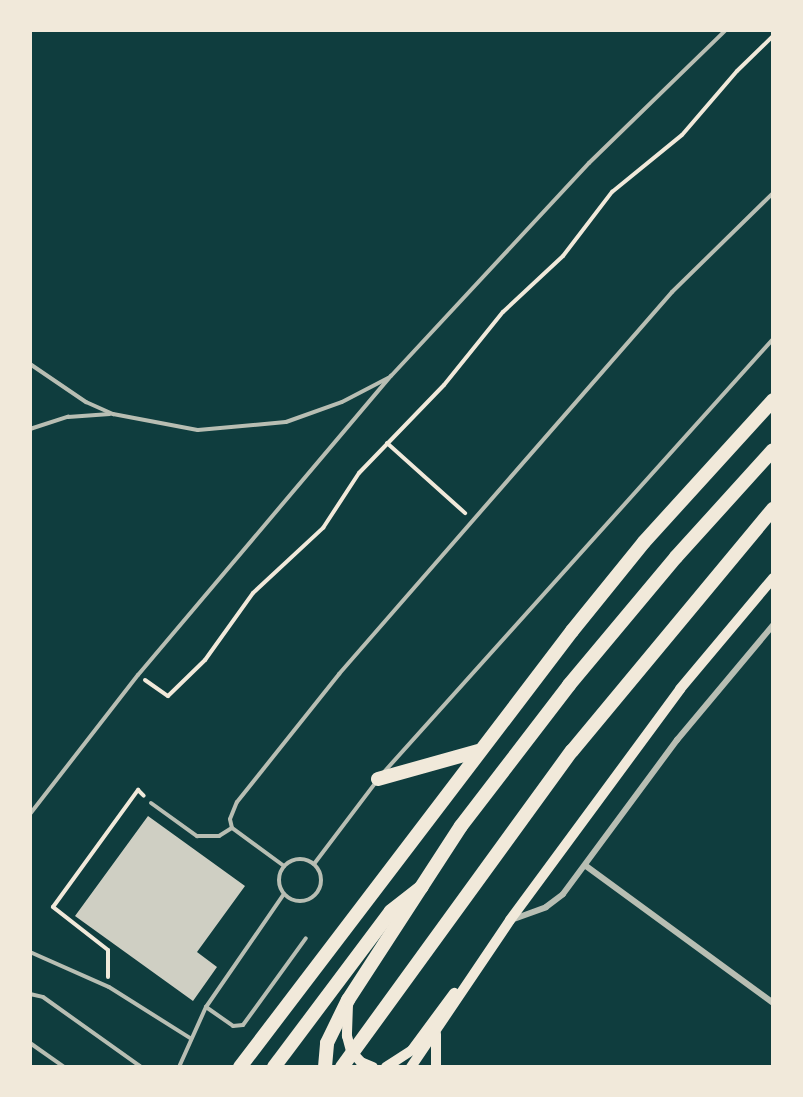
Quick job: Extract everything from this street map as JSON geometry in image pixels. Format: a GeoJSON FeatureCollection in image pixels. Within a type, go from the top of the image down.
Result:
{"type":"FeatureCollection","features":[{"type":"Feature","properties":{"kind":"highway"},"geometry":{"type":"LineString","coordinates":[[240,1067],[478,752],[644,542],[773,400]]}},
{"type":"Feature","properties":{"kind":"highway"},"geometry":{"type":"LineString","coordinates":[[325,1067],[327,1043],[348,1000],[461,826],[569,685],[676,557],[773,450]]}},
{"type":"Feature","properties":{"kind":"highway"},"geometry":{"type":"LineString","coordinates":[[342,1067],[572,751],[773,509]]}},
{"type":"Feature","properties":{"kind":"highway"},"geometry":{"type":"LineString","coordinates":[[378,779],[478,752]]}},
{"type":"Feature","properties":{"kind":"highway"},"geometry":{"type":"LineString","coordinates":[[274,1067],[391,911],[424,885]]}},
{"type":"Feature","properties":{"kind":"main road"},"geometry":{"type":"LineString","coordinates":[[411,1067],[436,1034],[471,976],[510,920],[680,689],[773,578]]}},
{"type":"Feature","properties":{"kind":"main road"},"geometry":{"type":"LineString","coordinates":[[386,1067],[412,1050],[453,994],[471,976]]}},
{"type":"Feature","properties":{"kind":"main road"},"geometry":{"type":"LineString","coordinates":[[348,1000],[346,1036],[351,1051],[361,1062],[374,1067]]}},
{"type":"Feature","properties":{"kind":"main road"},"geometry":{"type":"LineString","coordinates":[[436,1034],[436,1067]]}},
{"type":"Feature","properties":{"kind":"street"},"geometry":{"type":"LineString","coordinates":[[510,920],[555,901],[586,866],[677,740],[773,625]]}},
{"type":"Feature","properties":{"kind":"street"},"geometry":{"type":"LineString","coordinates":[[586,866],[773,1003]]}},
{"type":"Feature","properties":{"kind":"lane"},"geometry":{"type":"LineString","coordinates":[[30,814],[138,675],[391,376],[589,163],[726,30]]}},
{"type":"Feature","properties":{"kind":"lane"},"geometry":{"type":"LineString","coordinates":[[232,828],[232,810],[287,736],[475,522],[672,292],[773,193]]}},
{"type":"Feature","properties":{"kind":"lane"},"geometry":{"type":"LineString","coordinates":[[314,864],[378,779],[773,339]]}},
{"type":"Feature","properties":{"kind":"lane"},"geometry":{"type":"LineString","coordinates":[[30,364],[86,402],[113,414],[188,429],[257,428],[315,414],[391,376]]}},
{"type":"Feature","properties":{"kind":"lane"},"geometry":{"type":"LineString","coordinates":[[30,429],[68,417],[113,414]]}},
{"type":"Feature","properties":{"kind":"lane"},"geometry":{"type":"LineString","coordinates":[[151,803],[196,836],[219,836],[232,828]]}},
{"type":"Feature","properties":{"kind":"lane"},"geometry":{"type":"LineString","coordinates":[[232,828],[284,866]]}},
{"type":"Feature","properties":{"kind":"lane"},"geometry":{"type":"LineString","coordinates":[[302,859],[314,864],[321,877],[315,896],[295,901],[284,894],[278,880],[284,866],[302,859]]}},
{"type":"Feature","properties":{"kind":"lane"},"geometry":{"type":"LineString","coordinates":[[179,1067],[190,1038],[206,1007],[284,894]]}},
{"type":"Feature","properties":{"kind":"lane"},"geometry":{"type":"LineString","coordinates":[[206,1007],[233,1026],[243,1025],[306,938]]}},
{"type":"Feature","properties":{"kind":"lane"},"geometry":{"type":"LineString","coordinates":[[30,952],[109,987],[190,1038]]}},
{"type":"Feature","properties":{"kind":"lane"},"geometry":{"type":"LineString","coordinates":[[30,994],[43,997],[141,1067]]}},
{"type":"Feature","properties":{"kind":"lane"},"geometry":{"type":"LineString","coordinates":[[30,1043],[64,1067]]}},
{"type":"Feature","properties":{"kind":"path"},"geometry":{"type":"LineString","coordinates":[[138,675],[168,696],[210,654],[266,577],[323,528],[359,473],[444,386],[519,295],[563,256],[612,192],[682,135],[737,71],[773,36]]}},
{"type":"Feature","properties":{"kind":"path"},"geometry":{"type":"LineString","coordinates":[[387,443],[475,522]]}},
{"type":"Feature","properties":{"kind":"path"},"geometry":{"type":"LineString","coordinates":[[109,987],[108,950],[53,907],[138,790],[151,803]]}},
{"type":"Feature","properties":{"kind":"building"},"geometry":{"type":"Polygon","coordinates":[[[148,816],[245,886],[197,952],[217,967],[193,1001],[75,916],[148,816]]]}}]}
